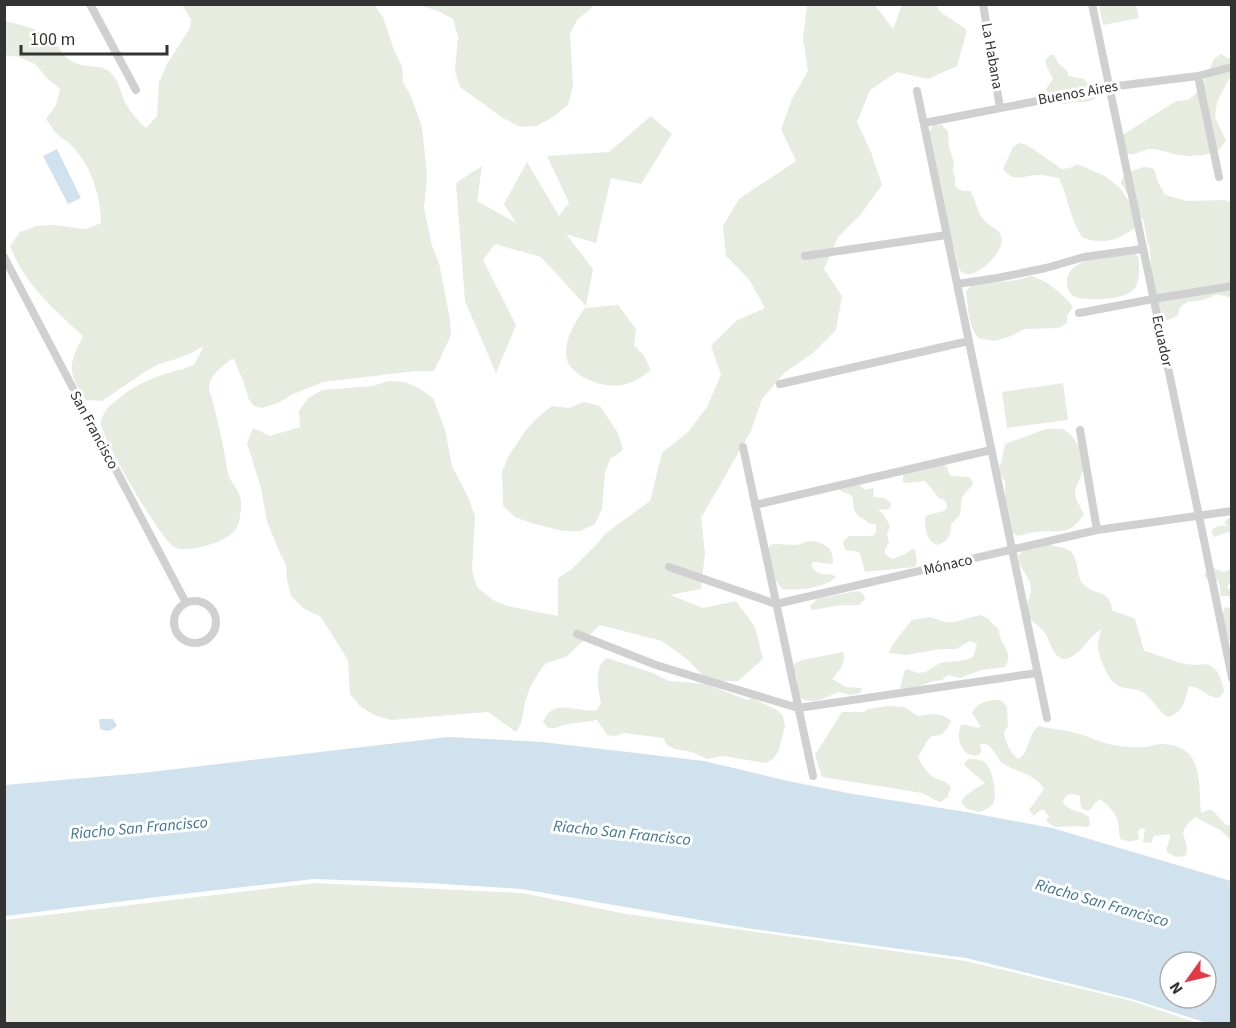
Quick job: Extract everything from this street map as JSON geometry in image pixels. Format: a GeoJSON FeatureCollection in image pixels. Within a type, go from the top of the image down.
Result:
{"type":"FeatureCollection","features":[{"type":"Feature","properties":{"kind":"street"},"geometry":{"type":"LineString","coordinates":[[90,4],[136,90]]}},
{"type":"Feature","properties":{"kind":"street","name":"La Habana"},"geometry":{"type":"LineString","coordinates":[[983,4],[1000,108]]}},
{"type":"Feature","properties":{"kind":"street","name":"Ecuador"},"geometry":{"type":"LineString","coordinates":[[1092,4],[1232,678]]}},
{"type":"Feature","properties":{"kind":"street","name":"Buenos Aires"},"geometry":{"type":"LineString","coordinates":[[924,123],[1109,87],[1198,76],[1232,67]]}},
{"type":"Feature","properties":{"kind":"street"},"geometry":{"type":"LineString","coordinates":[[1198,76],[1219,177]]}},
{"type":"Feature","properties":{"kind":"street"},"geometry":{"type":"LineString","coordinates":[[917,90],[1047,718]]}},
{"type":"Feature","properties":{"kind":"street"},"geometry":{"type":"LineString","coordinates":[[805,256],[947,235]]}},
{"type":"Feature","properties":{"kind":"street"},"geometry":{"type":"LineString","coordinates":[[957,284],[1046,268],[1084,257],[1143,249]]}},
{"type":"Feature","properties":{"kind":"street","name":"San Francisco"},"geometry":{"type":"LineString","coordinates":[[4,257],[186,603]]}},
{"type":"Feature","properties":{"kind":"street"},"geometry":{"type":"LineString","coordinates":[[1079,313],[1232,286]]}},
{"type":"Feature","properties":{"kind":"street"},"geometry":{"type":"LineString","coordinates":[[780,384],[969,340]]}},
{"type":"Feature","properties":{"kind":"street"},"geometry":{"type":"LineString","coordinates":[[1080,430],[1096,530]]}},
{"type":"Feature","properties":{"kind":"street"},"geometry":{"type":"LineString","coordinates":[[743,447],[813,776]]}},
{"type":"Feature","properties":{"kind":"street"},"geometry":{"type":"LineString","coordinates":[[755,505],[991,450]]}},
{"type":"Feature","properties":{"kind":"street","name":"Mónaco"},"geometry":{"type":"LineString","coordinates":[[776,604],[1096,530],[1232,511]]}},
{"type":"Feature","properties":{"kind":"street"},"geometry":{"type":"LineString","coordinates":[[669,567],[776,604]]}},
{"type":"Feature","properties":{"kind":"street"},"geometry":{"type":"LineString","coordinates":[[200,601],[213,610],[216,617],[215,630],[206,640],[198,643],[191,642],[178,635],[174,618],[180,607],[186,603],[200,601]]}},
{"type":"Feature","properties":{"kind":"street"},"geometry":{"type":"LineString","coordinates":[[577,634],[656,665],[798,708],[1037,674]]}},
{"type":"Feature","properties":{"kind":"shaded area"},"geometry":{"type":"Polygon","coordinates":[[[182,5],[374,5],[383,17],[402,66],[403,82],[411,96],[422,127],[427,175],[424,208],[432,246],[439,263],[451,335],[434,371],[323,382],[262,408],[254,406],[249,400],[234,359],[231,359],[214,374],[209,389],[228,473],[241,500],[240,519],[234,532],[225,538],[203,547],[190,549],[179,549],[167,541],[121,467],[101,422],[107,408],[134,388],[154,378],[194,365],[204,346],[146,371],[102,401],[86,400],[75,382],[72,369],[74,355],[83,336],[51,306],[32,284],[16,260],[10,246],[20,232],[36,226],[53,225],[86,229],[101,223],[99,203],[94,182],[85,162],[46,119],[56,105],[60,89],[35,64],[19,57],[5,55],[4,21],[43,34],[66,58],[73,62],[100,67],[112,74],[128,107],[146,128],[157,116],[159,82],[167,64],[190,28],[191,19],[182,5]]]}},
{"type":"Feature","properties":{"kind":"shaded area"},"geometry":{"type":"Polygon","coordinates":[[[419,5],[595,5],[577,20],[570,34],[573,85],[568,105],[537,126],[521,127],[503,118],[460,87],[455,71],[458,37],[453,19],[419,5]]]}},
{"type":"Feature","properties":{"kind":"shaded area"},"geometry":{"type":"Polygon","coordinates":[[[807,5],[875,5],[893,29],[902,5],[937,5],[939,11],[967,30],[957,66],[928,79],[897,72],[870,90],[857,122],[871,152],[882,185],[861,214],[838,237],[824,269],[842,296],[836,330],[813,353],[784,373],[762,399],[751,431],[701,518],[705,553],[701,589],[670,595],[703,608],[736,601],[755,627],[763,659],[738,681],[708,681],[688,660],[662,641],[600,625],[566,657],[546,663],[529,691],[521,724],[516,732],[488,712],[391,720],[374,715],[360,706],[350,694],[348,660],[321,617],[303,608],[291,596],[286,565],[267,521],[261,488],[247,443],[253,428],[270,436],[300,427],[299,411],[308,398],[323,390],[373,386],[388,381],[404,382],[419,388],[433,398],[445,429],[452,466],[475,516],[472,570],[477,587],[493,600],[507,606],[558,616],[558,578],[572,569],[606,533],[650,501],[662,453],[688,432],[707,407],[721,375],[711,346],[736,321],[765,308],[749,279],[726,256],[723,226],[739,199],[796,161],[781,129],[792,99],[808,71],[803,39],[807,5]]]}},
{"type":"Feature","properties":{"kind":"shaded area"},"geometry":{"type":"Polygon","coordinates":[[[1099,5],[1136,5],[1139,18],[1103,25],[1099,5]]]}},
{"type":"Feature","properties":{"kind":"shaded area"},"geometry":{"type":"Polygon","coordinates":[[[1221,54],[1231,60],[1231,75],[1217,102],[1215,118],[1226,140],[1220,148],[1211,153],[1194,156],[1152,149],[1125,154],[1118,139],[1176,101],[1187,100],[1194,96],[1214,59],[1221,54]]]}},
{"type":"Feature","properties":{"kind":"shaded area"},"geometry":{"type":"Polygon","coordinates":[[[1050,55],[1054,55],[1058,63],[1068,72],[1068,76],[1084,79],[1097,97],[1089,101],[1064,104],[1053,99],[1046,89],[1053,79],[1045,61],[1050,55]]]}},
{"type":"Feature","properties":{"kind":"shaded area"},"geometry":{"type":"Polygon","coordinates":[[[651,116],[672,134],[641,184],[611,178],[596,243],[566,234],[593,269],[586,306],[541,257],[495,244],[483,260],[516,325],[496,373],[465,301],[456,183],[482,166],[477,201],[516,223],[504,204],[527,162],[559,216],[569,203],[547,156],[609,152],[651,116]]]}},
{"type":"Feature","properties":{"kind":"shaded area"},"geometry":{"type":"Polygon","coordinates":[[[933,125],[942,125],[948,131],[949,147],[954,163],[955,186],[962,191],[970,191],[982,217],[998,231],[1002,240],[997,253],[977,272],[963,273],[958,267],[955,251],[942,223],[929,132],[933,125]]]}},
{"type":"Feature","properties":{"kind":"shaded area"},"geometry":{"type":"Polygon","coordinates":[[[1019,143],[1027,145],[1062,169],[1077,164],[1105,176],[1120,188],[1138,215],[1135,228],[1110,240],[1097,241],[1082,237],[1059,178],[1039,175],[1020,178],[1007,174],[1003,169],[1013,147],[1019,143]]]}},
{"type":"Feature","properties":{"kind":"shaded area"},"geometry":{"type":"Polygon","coordinates":[[[1144,167],[1155,171],[1165,195],[1187,201],[1226,200],[1231,203],[1232,272],[1229,276],[1231,298],[1218,294],[1203,300],[1187,302],[1180,307],[1178,315],[1162,321],[1152,288],[1150,249],[1144,222],[1121,183],[1127,174],[1144,167]]]}},
{"type":"Feature","properties":{"kind":"shaded area"},"geometry":{"type":"Polygon","coordinates":[[[1131,251],[1138,256],[1139,276],[1137,285],[1131,292],[1116,297],[1096,299],[1079,298],[1069,292],[1068,275],[1073,268],[1091,259],[1131,251]]]}},
{"type":"Feature","properties":{"kind":"shaded area"},"geometry":{"type":"Polygon","coordinates":[[[1031,276],[1048,284],[1073,307],[1067,316],[1067,323],[1059,328],[1025,329],[995,341],[978,338],[970,321],[966,291],[972,285],[1031,276]]]}},
{"type":"Feature","properties":{"kind":"shaded area"},"geometry":{"type":"Polygon","coordinates":[[[618,305],[636,329],[634,345],[644,356],[651,370],[630,383],[614,386],[597,383],[579,375],[568,362],[566,348],[572,330],[585,308],[618,305]]]}},
{"type":"Feature","properties":{"kind":"shaded area"},"geometry":{"type":"Polygon","coordinates":[[[1063,383],[1068,420],[1007,428],[1002,392],[1063,383]]]}},
{"type":"Feature","properties":{"kind":"shaded area"},"geometry":{"type":"Polygon","coordinates":[[[584,402],[600,406],[618,433],[623,450],[610,459],[605,473],[602,509],[595,524],[580,531],[563,531],[515,517],[503,506],[502,472],[508,457],[526,430],[552,406],[569,408],[584,402]]]}},
{"type":"Feature","properties":{"kind":"shaded area"},"geometry":{"type":"Polygon","coordinates":[[[1046,429],[1063,429],[1070,434],[1081,449],[1085,466],[1075,490],[1076,499],[1084,514],[1073,527],[1063,531],[1034,532],[1018,536],[1011,532],[1005,498],[1005,481],[996,470],[1001,463],[1005,444],[1046,429]]]}},
{"type":"Feature","properties":{"kind":"shaded area"},"geometry":{"type":"Polygon","coordinates":[[[947,466],[951,476],[969,477],[973,484],[962,497],[960,515],[951,524],[948,538],[937,545],[928,537],[925,518],[944,511],[947,507],[946,502],[939,498],[925,481],[903,482],[903,473],[947,466]]]}},
{"type":"Feature","properties":{"kind":"shaded area"},"geometry":{"type":"Polygon","coordinates":[[[859,485],[865,490],[873,488],[873,497],[885,498],[891,503],[887,510],[878,509],[890,526],[887,534],[889,542],[885,554],[892,559],[915,549],[917,563],[915,567],[865,572],[860,553],[845,550],[843,542],[849,536],[873,536],[876,533],[876,525],[858,516],[853,498],[840,489],[859,485]]]}},
{"type":"Feature","properties":{"kind":"shaded area"},"geometry":{"type":"Polygon","coordinates":[[[1231,518],[1231,533],[1214,537],[1211,531],[1218,526],[1227,526],[1224,522],[1231,518]]]}},
{"type":"Feature","properties":{"kind":"shaded area"},"geometry":{"type":"Polygon","coordinates":[[[809,541],[827,546],[833,558],[833,563],[813,562],[811,566],[819,573],[836,577],[825,584],[810,588],[782,589],[771,574],[767,549],[773,544],[797,545],[809,541]]]}},
{"type":"Feature","properties":{"kind":"shaded area"},"geometry":{"type":"Polygon","coordinates":[[[1047,544],[1070,551],[1075,558],[1082,583],[1091,590],[1105,595],[1111,603],[1112,610],[1135,619],[1144,651],[1183,663],[1207,665],[1214,668],[1220,677],[1224,691],[1219,698],[1189,686],[1180,709],[1177,713],[1167,717],[1144,693],[1120,687],[1110,678],[1099,652],[1101,629],[1073,656],[1062,659],[1058,656],[1045,633],[1027,617],[1026,608],[1031,592],[1030,582],[1020,565],[1018,556],[1024,550],[1047,544]]]}},
{"type":"Feature","properties":{"kind":"shaded area"},"geometry":{"type":"Polygon","coordinates":[[[1213,568],[1223,572],[1231,569],[1229,578],[1231,582],[1227,587],[1231,596],[1221,596],[1217,580],[1208,580],[1204,576],[1207,570],[1213,568]]]}},
{"type":"Feature","properties":{"kind":"shaded area"},"geometry":{"type":"Polygon","coordinates":[[[857,591],[865,599],[859,605],[812,610],[810,606],[817,599],[857,591]]]}},
{"type":"Feature","properties":{"kind":"shaded area"},"geometry":{"type":"Polygon","coordinates":[[[1225,607],[1231,608],[1231,642],[1223,626],[1225,607]]]}},
{"type":"Feature","properties":{"kind":"shaded area"},"geometry":{"type":"Polygon","coordinates":[[[980,615],[987,618],[999,630],[1008,657],[1005,667],[981,670],[960,678],[948,675],[942,680],[909,690],[900,688],[907,669],[918,673],[926,672],[940,663],[966,660],[973,657],[977,644],[970,641],[956,649],[940,649],[906,655],[889,653],[892,645],[912,620],[930,617],[945,622],[955,622],[980,615]]]}},
{"type":"Feature","properties":{"kind":"shaded area"},"geometry":{"type":"Polygon","coordinates":[[[843,652],[843,664],[832,679],[846,687],[862,688],[860,693],[851,695],[838,692],[814,701],[798,697],[794,664],[802,660],[843,652]]]}},
{"type":"Feature","properties":{"kind":"shaded area"},"geometry":{"type":"Polygon","coordinates":[[[607,658],[653,673],[669,681],[706,684],[747,700],[752,698],[777,710],[783,716],[785,726],[778,752],[766,763],[723,756],[707,759],[692,752],[675,749],[667,745],[663,738],[624,733],[615,736],[607,735],[597,720],[548,728],[543,722],[553,710],[566,708],[597,710],[601,703],[598,673],[607,658]]]}},
{"type":"Feature","properties":{"kind":"shaded area"},"geometry":{"type":"Polygon","coordinates":[[[1002,701],[1007,707],[1008,726],[1004,732],[1010,750],[1018,759],[1025,753],[1032,735],[1039,726],[1076,733],[1114,745],[1147,747],[1161,744],[1175,746],[1185,751],[1192,758],[1199,778],[1201,813],[1212,810],[1226,825],[1231,825],[1231,840],[1220,830],[1195,817],[1183,833],[1187,849],[1186,855],[1175,856],[1166,851],[1170,834],[1154,836],[1151,843],[1143,842],[1145,829],[1141,828],[1138,831],[1139,839],[1127,841],[1120,839],[1117,820],[1108,806],[1099,799],[1089,811],[1085,810],[1081,806],[1080,796],[1075,794],[1067,795],[1063,802],[1069,808],[1089,817],[1090,825],[1087,827],[1055,827],[1046,821],[1049,817],[1044,810],[1040,810],[1034,816],[1029,810],[1044,789],[1036,780],[1004,764],[988,745],[980,744],[979,755],[968,754],[961,747],[959,730],[961,725],[981,727],[972,713],[979,704],[1002,701]]]}},
{"type":"Feature","properties":{"kind":"shaded area"},"geometry":{"type":"Polygon","coordinates":[[[887,706],[904,707],[918,716],[940,715],[951,721],[941,735],[932,736],[927,741],[918,757],[931,775],[951,787],[949,798],[941,802],[922,793],[822,777],[815,755],[842,712],[864,712],[868,709],[887,706]]]}},
{"type":"Feature","properties":{"kind":"shaded area"},"geometry":{"type":"Polygon","coordinates":[[[969,759],[983,761],[989,768],[994,782],[994,801],[991,806],[980,812],[967,809],[961,802],[966,795],[985,783],[964,765],[969,759]]]}},
{"type":"Feature","properties":{"kind":"shaded area"},"geometry":{"type":"Polygon","coordinates":[[[315,883],[522,893],[626,914],[966,961],[1132,1001],[1198,1023],[5,1023],[5,920],[315,883]]]}},
{"type":"Feature","properties":{"kind":"water"},"geometry":{"type":"Polygon","coordinates":[[[57,149],[81,198],[68,204],[43,156],[57,149]]]}},
{"type":"Feature","properties":{"kind":"water"},"geometry":{"type":"Polygon","coordinates":[[[99,719],[113,719],[117,726],[109,730],[100,729],[99,719]]]}},
{"type":"Feature","properties":{"kind":"water","name":"Riacho San Francisco"},"geometry":{"type":"Polygon","coordinates":[[[448,737],[542,742],[704,761],[853,794],[1052,828],[1231,881],[1231,1023],[1207,1023],[1166,1010],[1218,1010],[1218,950],[1158,950],[1158,1007],[966,958],[746,928],[522,889],[314,879],[5,916],[5,785],[142,773],[448,737]]]}}]}
